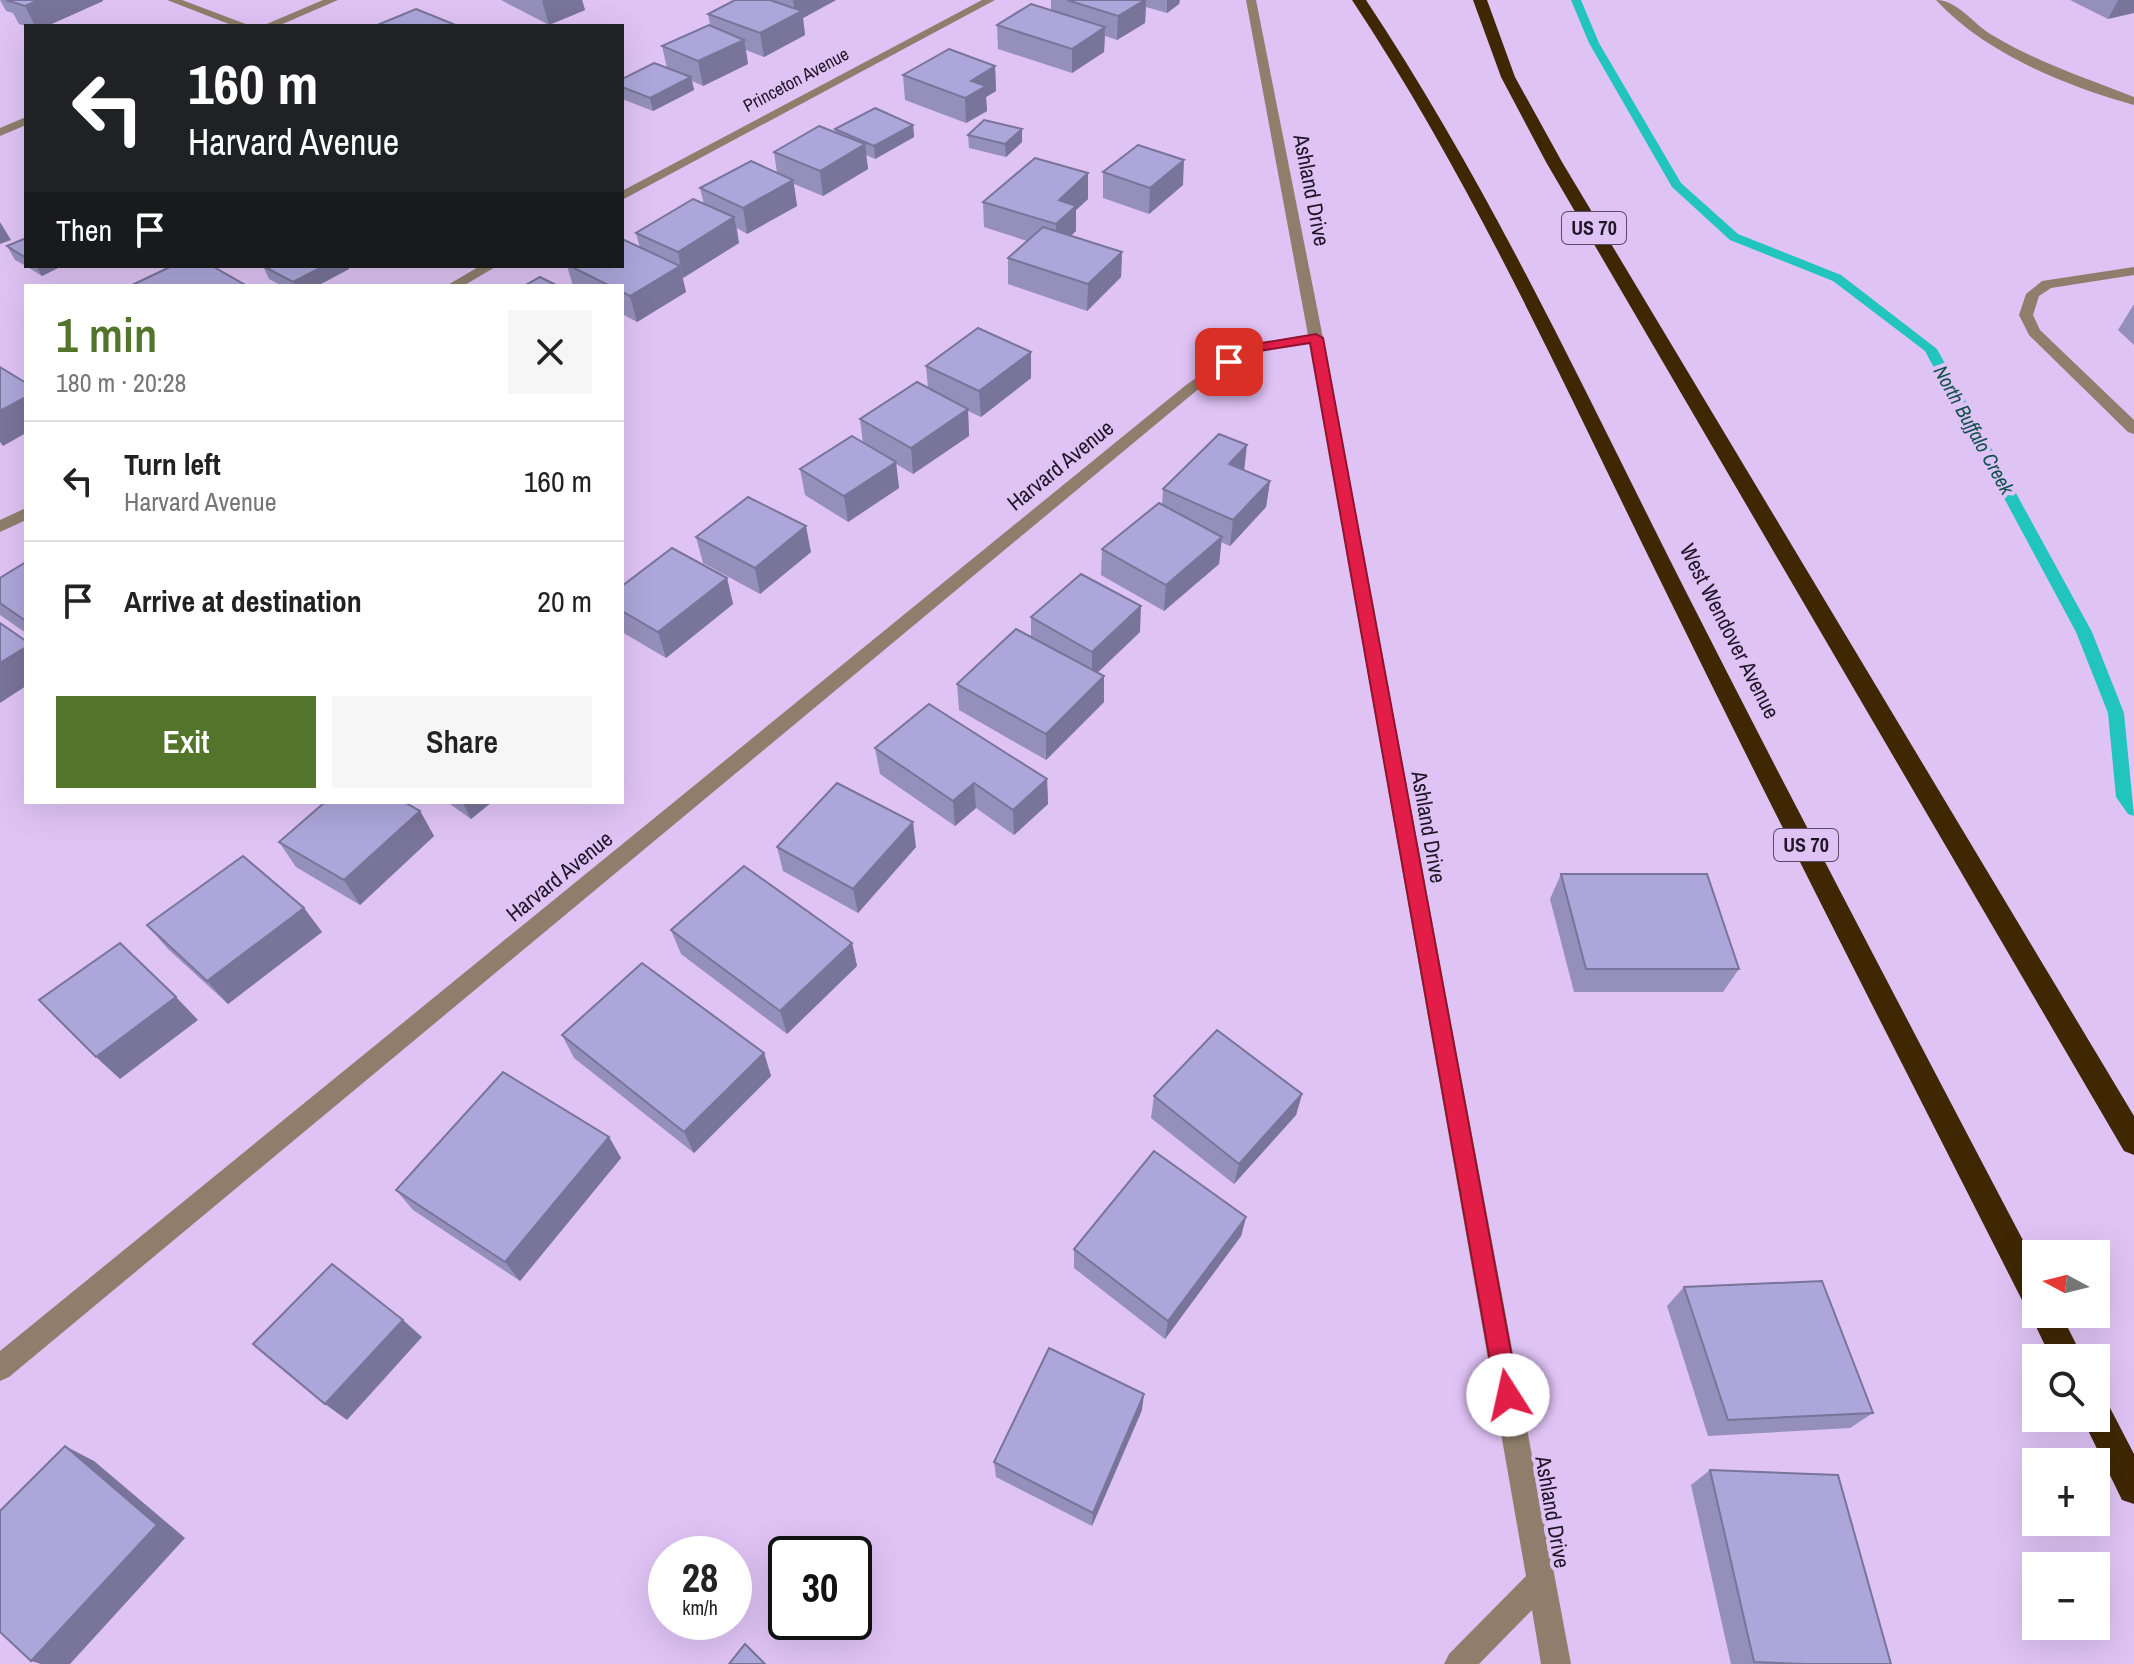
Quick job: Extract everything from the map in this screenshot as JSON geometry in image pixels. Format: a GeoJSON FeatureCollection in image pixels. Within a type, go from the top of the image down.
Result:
{"type":"FeatureCollection","features":[{"type":"Feature","properties":{"kind":"highway","name":"West Wendover Avenue"},"geometry":{"type":"LineString","coordinates":[[1359,0],[1414,80],[1486,207],[1671,580],[2022,1269]]}},
{"type":"Feature","properties":{"kind":"highway","name":"US 70"},"geometry":{"type":"LineString","coordinates":[[1480,0],[1508,77],[1554,162],[2134,1142]]}},
{"type":"Feature","properties":{"kind":"highway"},"geometry":{"type":"LineString","coordinates":[[2106,1432],[2134,1488]]}},
{"type":"Feature","properties":{"kind":"street"},"geometry":{"type":"LineString","coordinates":[[172,0],[239,24]]}},
{"type":"Feature","properties":{"kind":"street"},"geometry":{"type":"LineString","coordinates":[[273,24],[333,0]]}},
{"type":"Feature","properties":{"kind":"street","name":"Princeton Avenue"},"geometry":{"type":"LineString","coordinates":[[624,195],[990,0]]}},
{"type":"Feature","properties":{"kind":"street","name":"Ashland Drive"},"geometry":{"type":"LineString","coordinates":[[1251,0],[1316,338],[1556,1664]]}},
{"type":"Feature","properties":{"kind":"street"},"geometry":{"type":"LineString","coordinates":[[1941,0],[1979,32],[2025,60],[2134,101]]}},
{"type":"Feature","properties":{"kind":"street"},"geometry":{"type":"LineString","coordinates":[[0,132],[24,122]]}},
{"type":"Feature","properties":{"kind":"street"},"geometry":{"type":"LineString","coordinates":[[457,284],[486,268]]}},
{"type":"Feature","properties":{"kind":"street"},"geometry":{"type":"LineString","coordinates":[[2134,271],[2047,284],[2033,294],[2026,315],[2034,332],[2134,429]]}},
{"type":"Feature","properties":{"kind":"street","name":"Harvard Avenue"},"geometry":{"type":"LineString","coordinates":[[0,1368],[1191,388],[1249,348],[1316,338]]}},
{"type":"Feature","properties":{"kind":"street"},"geometry":{"type":"LineString","coordinates":[[0,527],[24,514]]}},
{"type":"Feature","properties":{"kind":"street"},"geometry":{"type":"LineString","coordinates":[[1459,1664],[1541,1581]]}},
{"type":"Feature","properties":{"kind":"building"},"geometry":{"type":"Polygon","coordinates":[[[6,0],[39,0],[25,6],[6,0]]]}},
{"type":"Feature","properties":{"kind":"building"},"geometry":{"type":"Polygon","coordinates":[[[735,0],[770,0],[802,11],[760,33],[708,14],[735,0]]]}},
{"type":"Feature","properties":{"kind":"building"},"geometry":{"type":"Polygon","coordinates":[[[1067,0],[1145,0],[1118,16],[1067,0]]]}},
{"type":"Feature","properties":{"kind":"building"},"geometry":{"type":"Polygon","coordinates":[[[1031,4],[1105,27],[1072,49],[997,25],[1031,4]]]}},
{"type":"Feature","properties":{"kind":"building"},"geometry":{"type":"Polygon","coordinates":[[[416,9],[453,24],[380,24],[416,9]]]}},
{"type":"Feature","properties":{"kind":"building"},"geometry":{"type":"Polygon","coordinates":[[[709,25],[744,40],[698,61],[662,46],[709,25]]]}},
{"type":"Feature","properties":{"kind":"building"},"geometry":{"type":"Polygon","coordinates":[[[949,49],[995,66],[971,81],[986,86],[965,98],[903,75],[949,49]]]}},
{"type":"Feature","properties":{"kind":"building"},"geometry":{"type":"Polygon","coordinates":[[[654,63],[691,77],[650,98],[624,88],[624,78],[654,63]]]}},
{"type":"Feature","properties":{"kind":"building"},"geometry":{"type":"Polygon","coordinates":[[[875,108],[913,125],[874,146],[835,129],[875,108]]]}},
{"type":"Feature","properties":{"kind":"building"},"geometry":{"type":"Polygon","coordinates":[[[984,120],[1022,129],[1005,144],[968,135],[984,120]]]}},
{"type":"Feature","properties":{"kind":"building"},"geometry":{"type":"Polygon","coordinates":[[[819,126],[865,144],[820,171],[774,152],[819,126]]]}},
{"type":"Feature","properties":{"kind":"building"},"geometry":{"type":"Polygon","coordinates":[[[1138,145],[1184,160],[1150,188],[1103,172],[1138,145]]]}},
{"type":"Feature","properties":{"kind":"building"},"geometry":{"type":"Polygon","coordinates":[[[1035,158],[1088,173],[1059,200],[1076,206],[1056,224],[983,202],[1035,158]]]}},
{"type":"Feature","properties":{"kind":"building"},"geometry":{"type":"Polygon","coordinates":[[[751,161],[793,180],[743,208],[700,188],[751,161]]]}},
{"type":"Feature","properties":{"kind":"building"},"geometry":{"type":"Polygon","coordinates":[[[693,199],[734,217],[678,252],[636,233],[693,199]]]}},
{"type":"Feature","properties":{"kind":"building"},"geometry":{"type":"Polygon","coordinates":[[[1043,227],[1122,252],[1088,284],[1008,258],[1043,227]]]}},
{"type":"Feature","properties":{"kind":"building"},"geometry":{"type":"Polygon","coordinates":[[[24,239],[24,257],[7,246],[24,239]]]}},
{"type":"Feature","properties":{"kind":"building"},"geometry":{"type":"Polygon","coordinates":[[[624,240],[680,266],[630,296],[624,293],[624,284],[606,284],[574,268],[624,268],[624,240]]]}},
{"type":"Feature","properties":{"kind":"building"},"geometry":{"type":"Polygon","coordinates":[[[168,268],[216,268],[244,284],[134,284],[168,268]]]}},
{"type":"Feature","properties":{"kind":"building"},"geometry":{"type":"Polygon","coordinates":[[[267,268],[320,268],[293,282],[267,268]]]}},
{"type":"Feature","properties":{"kind":"building"},"geometry":{"type":"Polygon","coordinates":[[[540,277],[554,284],[528,284],[540,277]]]}},
{"type":"Feature","properties":{"kind":"building"},"geometry":{"type":"Polygon","coordinates":[[[978,328],[1031,352],[979,391],[926,366],[978,328]]]}},
{"type":"Feature","properties":{"kind":"building"},"geometry":{"type":"Polygon","coordinates":[[[0,367],[24,382],[24,398],[0,411],[0,367]]]}},
{"type":"Feature","properties":{"kind":"building"},"geometry":{"type":"Polygon","coordinates":[[[917,382],[968,409],[911,448],[860,419],[917,382]]]}},
{"type":"Feature","properties":{"kind":"building"},"geometry":{"type":"Polygon","coordinates":[[[1219,434],[1247,445],[1229,464],[1270,481],[1233,520],[1163,489],[1219,434]]]}},
{"type":"Feature","properties":{"kind":"building"},"geometry":{"type":"Polygon","coordinates":[[[852,436],[896,462],[844,496],[800,469],[852,436]]]}},
{"type":"Feature","properties":{"kind":"building"},"geometry":{"type":"Polygon","coordinates":[[[748,497],[806,526],[755,568],[696,537],[748,497]]]}},
{"type":"Feature","properties":{"kind":"building"},"geometry":{"type":"Polygon","coordinates":[[[1159,503],[1222,537],[1166,585],[1102,549],[1159,503]]]}},
{"type":"Feature","properties":{"kind":"building"},"geometry":{"type":"Polygon","coordinates":[[[672,548],[727,578],[658,632],[624,612],[624,584],[672,548]]]}},
{"type":"Feature","properties":{"kind":"building"},"geometry":{"type":"Polygon","coordinates":[[[24,563],[24,620],[0,603],[0,578],[24,563]]]}},
{"type":"Feature","properties":{"kind":"building"},"geometry":{"type":"Polygon","coordinates":[[[1081,574],[1141,606],[1092,652],[1031,617],[1081,574]]]}},
{"type":"Feature","properties":{"kind":"building"},"geometry":{"type":"Polygon","coordinates":[[[0,623],[24,640],[24,648],[0,663],[0,623]]]}},
{"type":"Feature","properties":{"kind":"building"},"geometry":{"type":"Polygon","coordinates":[[[1016,629],[1104,676],[1046,734],[957,684],[1016,629]]]}},
{"type":"Feature","properties":{"kind":"building"},"geometry":{"type":"Polygon","coordinates":[[[929,704],[1047,779],[1013,810],[974,783],[953,801],[875,748],[929,704]]]}},
{"type":"Feature","properties":{"kind":"building"},"geometry":{"type":"Polygon","coordinates":[[[837,783],[913,822],[853,889],[777,847],[837,783]]]}},
{"type":"Feature","properties":{"kind":"building"},"geometry":{"type":"Polygon","coordinates":[[[323,804],[408,804],[420,811],[344,880],[279,842],[323,804]]]}},
{"type":"Feature","properties":{"kind":"building"},"geometry":{"type":"Polygon","coordinates":[[[243,856],[304,908],[207,981],[147,925],[243,856]]]}},
{"type":"Feature","properties":{"kind":"building"},"geometry":{"type":"Polygon","coordinates":[[[744,866],[852,943],[780,1011],[671,930],[744,866]]]}},
{"type":"Feature","properties":{"kind":"building"},"geometry":{"type":"Polygon","coordinates":[[[1561,874],[1707,874],[1739,969],[1586,969],[1561,874]]]}},
{"type":"Feature","properties":{"kind":"building"},"geometry":{"type":"Polygon","coordinates":[[[120,943],[176,997],[96,1057],[39,1000],[120,943]]]}},
{"type":"Feature","properties":{"kind":"building"},"geometry":{"type":"Polygon","coordinates":[[[642,963],[764,1053],[684,1132],[562,1035],[642,963]]]}},
{"type":"Feature","properties":{"kind":"building"},"geometry":{"type":"Polygon","coordinates":[[[1217,1030],[1302,1094],[1239,1164],[1154,1096],[1217,1030]]]}},
{"type":"Feature","properties":{"kind":"building"},"geometry":{"type":"Polygon","coordinates":[[[503,1072],[609,1137],[505,1262],[396,1190],[503,1072]]]}},
{"type":"Feature","properties":{"kind":"building"},"geometry":{"type":"Polygon","coordinates":[[[1154,1151],[1246,1217],[1168,1321],[1074,1249],[1154,1151]]]}},
{"type":"Feature","properties":{"kind":"building"},"geometry":{"type":"Polygon","coordinates":[[[332,1264],[403,1320],[325,1404],[253,1344],[332,1264]]]}},
{"type":"Feature","properties":{"kind":"building"},"geometry":{"type":"Polygon","coordinates":[[[1822,1281],[1873,1413],[1728,1420],[1684,1287],[1822,1281]]]}},
{"type":"Feature","properties":{"kind":"building"},"geometry":{"type":"Polygon","coordinates":[[[1049,1348],[1144,1394],[1093,1513],[994,1462],[1049,1348]]]}},
{"type":"Feature","properties":{"kind":"building"},"geometry":{"type":"Polygon","coordinates":[[[65,1446],[157,1525],[31,1661],[0,1632],[0,1511],[65,1446]]]}},
{"type":"Feature","properties":{"kind":"building"},"geometry":{"type":"Polygon","coordinates":[[[1710,1470],[1838,1475],[1891,1664],[1754,1662],[1710,1470]]]}},
{"type":"Feature","properties":{"kind":"building"},"geometry":{"type":"Polygon","coordinates":[[[745,1644],[765,1664],[729,1664],[745,1644]]]}},
{"type":"Feature","properties":{"kind":"waterway","name":"North Buffalo Creek"},"geometry":{"type":"LineString","coordinates":[[1576,0],[1594,43],[1676,185],[1734,237],[1837,278],[1930,349],[2084,632],[2116,713],[2125,797],[2134,809]]}},
{"type":"Feature","properties":{"kind":"route"},"geometry":{"type":"LineString","coordinates":[[1229,362],[1249,348],[1316,338],[1508,1395]]}}]}
